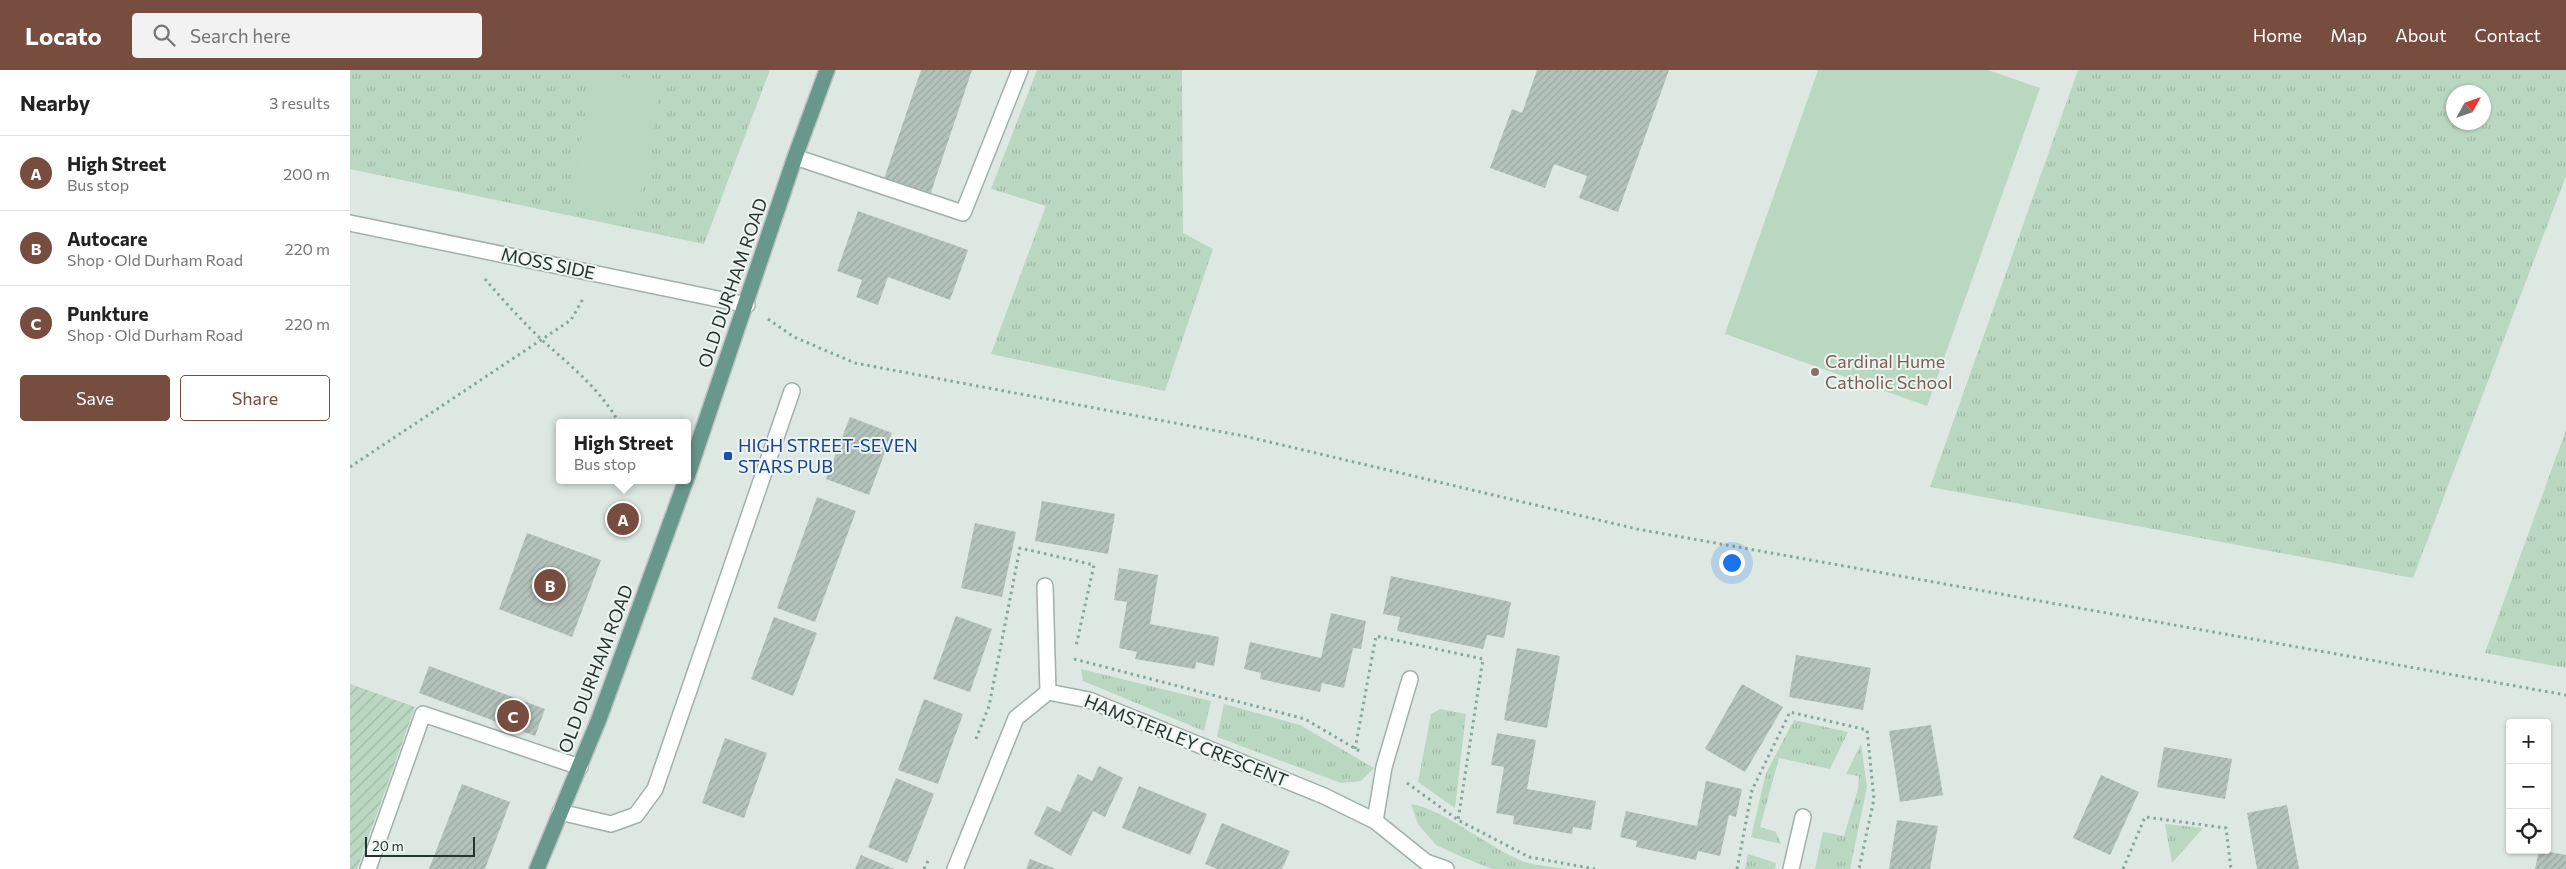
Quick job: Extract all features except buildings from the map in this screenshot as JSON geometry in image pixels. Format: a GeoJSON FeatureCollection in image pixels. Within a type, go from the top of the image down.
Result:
{"type":"FeatureCollection","features":[{"type":"Feature","properties":{"kind":"main road","name":"OLD DURHAM ROAD"},"geometry":{"type":"LineString","coordinates":[[691,464],[747,305],[795,157],[827,70]]}},
{"type":"Feature","properties":{"kind":"main road","name":"OLD DURHAM ROAD"},"geometry":{"type":"LineString","coordinates":[[537,869],[580,767],[684,484]]}},
{"type":"Feature","properties":{"kind":"street"},"geometry":{"type":"LineString","coordinates":[[795,157],[963,213],[1020,70]]}},
{"type":"Feature","properties":{"kind":"street","name":"MOSS SIDE"},"geometry":{"type":"LineString","coordinates":[[350,223],[747,305]]}},
{"type":"Feature","properties":{"kind":"street"},"geometry":{"type":"LineString","coordinates":[[560,812],[611,824],[636,815],[655,789],[792,391]]}},
{"type":"Feature","properties":{"kind":"street"},"geometry":{"type":"LineString","coordinates":[[955,869],[1016,718],[1048,692],[1046,586]]}},
{"type":"Feature","properties":{"kind":"street"},"geometry":{"type":"LineString","coordinates":[[1375,820],[1384,767],[1410,679]]}},
{"type":"Feature","properties":{"kind":"street","name":"HAMSTERLEY CRESCENT"},"geometry":{"type":"LineString","coordinates":[[1048,692],[1089,700],[1324,796],[1375,820],[1426,862],[1446,869]]}},
{"type":"Feature","properties":{"kind":"street"},"geometry":{"type":"LineString","coordinates":[[368,869],[423,714],[580,767]]}},
{"type":"Feature","properties":{"kind":"street"},"geometry":{"type":"LineString","coordinates":[[1791,869],[1803,818]]}},
{"type":"Feature","properties":{"kind":"path"},"geometry":{"type":"LineString","coordinates":[[468,248],[485,279],[542,340],[572,366],[610,406],[617,419]]}},
{"type":"Feature","properties":{"kind":"path"},"geometry":{"type":"LineString","coordinates":[[350,467],[571,320],[583,302],[589,273]]}},
{"type":"Feature","properties":{"kind":"path"},"geometry":{"type":"LineString","coordinates":[[747,305],[794,337],[855,363],[1244,436],[1637,529],[2566,695]]}},
{"type":"Feature","properties":{"kind":"path"},"geometry":{"type":"LineString","coordinates":[[974,742],[989,706],[1020,548],[1094,565],[1072,659],[1305,719],[1384,767],[1458,820],[1529,857],[1595,869]]}},
{"type":"Feature","properties":{"kind":"path"},"geometry":{"type":"LineString","coordinates":[[1737,869],[1752,790],[1790,712],[1867,730],[1874,799],[1859,869]]}},
{"type":"Feature","properties":{"kind":"path"},"geometry":{"type":"LineString","coordinates":[[2123,869],[2145,817],[2226,828],[2231,869]]}},
{"type":"Feature","properties":{"kind":"path"},"geometry":{"type":"LineString","coordinates":[[924,869],[928,860]]}},
{"type":"Feature","properties":{"kind":"green space"},"geometry":{"type":"Polygon","coordinates":[[[350,70],[770,70],[704,244],[350,169],[350,70]]]}},
{"type":"Feature","properties":{"kind":"green space"},"geometry":{"type":"Polygon","coordinates":[[[1037,70],[1182,70],[1183,233],[1213,249],[1165,391],[991,354],[1046,206],[991,189],[1037,70]]]}},
{"type":"Feature","properties":{"kind":"green space"},"geometry":{"type":"Polygon","coordinates":[[[1818,70],[1988,70],[2040,88],[1927,406],[1725,334],[1818,70]]]}},
{"type":"Feature","properties":{"kind":"green space"},"geometry":{"type":"Polygon","coordinates":[[[2078,70],[2566,70],[2566,176],[2413,578],[1930,487],[2078,70]]]}},
{"type":"Feature","properties":{"kind":"green space"},"geometry":{"type":"Polygon","coordinates":[[[592,72],[662,84],[637,212],[571,202],[592,72]]]}},
{"type":"Feature","properties":{"kind":"green space"},"geometry":{"type":"Polygon","coordinates":[[[2566,430],[2566,668],[2485,653],[2566,430]]]}},
{"type":"Feature","properties":{"kind":"green space"},"geometry":{"type":"Polygon","coordinates":[[[1081,669],[1211,701],[1204,731],[1083,681],[1081,669]]]}},
{"type":"Feature","properties":{"kind":"green space"},"geometry":{"type":"Polygon","coordinates":[[[350,684],[415,707],[357,869],[350,869],[350,684]]]}},
{"type":"Feature","properties":{"kind":"green space"},"geometry":{"type":"Polygon","coordinates":[[[1224,704],[1300,725],[1374,768],[1361,781],[1341,783],[1217,737],[1224,704]]]}},
{"type":"Feature","properties":{"kind":"green space"},"geometry":{"type":"Polygon","coordinates":[[[1440,709],[1466,714],[1455,808],[1418,782],[1431,714],[1440,709]]]}},
{"type":"Feature","properties":{"kind":"green space"},"geometry":{"type":"Polygon","coordinates":[[[1794,720],[1848,732],[1830,769],[1779,758],[1760,827],[1776,832],[1781,844],[1751,837],[1766,773],[1794,720]]]}},
{"type":"Feature","properties":{"kind":"green space"},"geometry":{"type":"Polygon","coordinates":[[[1861,744],[1867,787],[1850,869],[1815,869],[1823,832],[1844,836],[1858,789],[1859,776],[1846,774],[1861,744]]]}},
{"type":"Feature","properties":{"kind":"green space"},"geometry":{"type":"Polygon","coordinates":[[[1411,804],[1437,813],[1522,861],[1568,869],[1492,869],[1460,856],[1436,845],[1418,824],[1411,804]]]}},
{"type":"Feature","properties":{"kind":"green space"},"geometry":{"type":"Polygon","coordinates":[[[2165,824],[2203,828],[2172,863],[2165,824]]]}},
{"type":"Feature","properties":{"kind":"green space"},"geometry":{"type":"Polygon","coordinates":[[[1748,854],[1776,863],[1775,869],[1745,869],[1748,854]]]}},
{"type":"Feature","properties":{"kind":"place","name":"Cardinal Hume Catholic School"},"geometry":{"type":"Point","coordinates":[1815,372]}},
{"type":"Feature","properties":{"kind":"place","name":"HIGH STREET-SEVEN STARS PUB"},"geometry":{"type":"Point","coordinates":[728,456]}},
{"type":"Feature","properties":{"kind":"place","name":"High Street"},"geometry":{"type":"Point","coordinates":[623,519]}},
{"type":"Feature","properties":{"kind":"place","name":"Autocare"},"geometry":{"type":"Point","coordinates":[550,585]}},
{"type":"Feature","properties":{"kind":"place","name":"Punkture"},"geometry":{"type":"Point","coordinates":[513,716]}}]}
